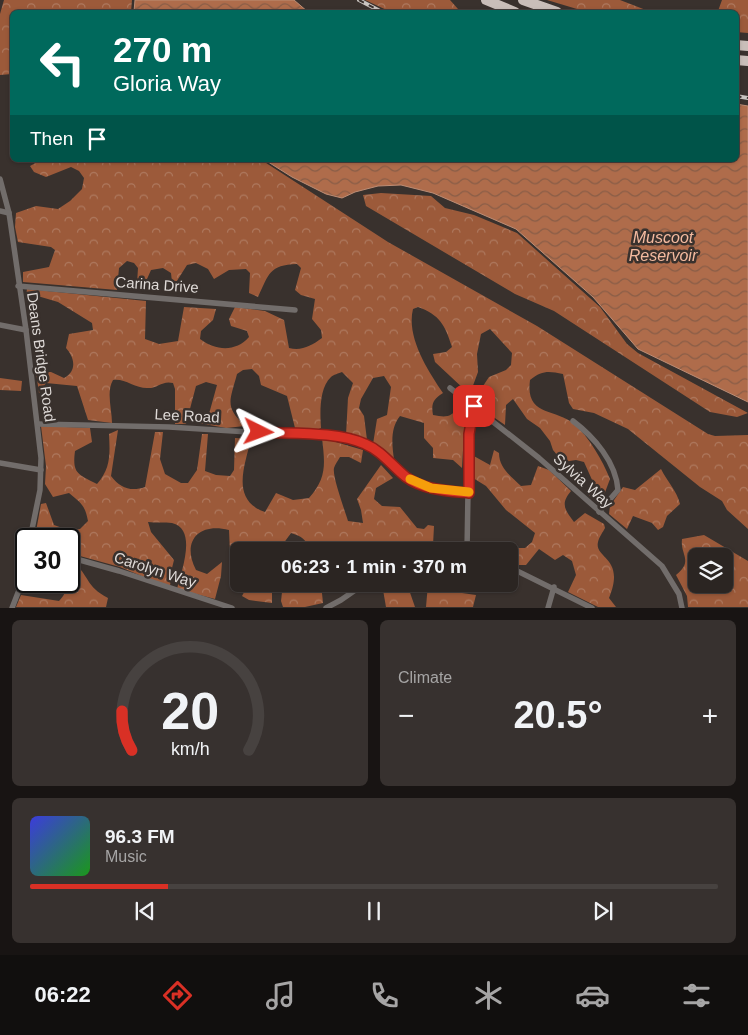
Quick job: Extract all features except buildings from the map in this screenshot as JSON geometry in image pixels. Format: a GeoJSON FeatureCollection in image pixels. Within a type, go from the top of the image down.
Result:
{"type":"FeatureCollection","features":[{"type":"Feature","properties":{"kind":"highway"},"geometry":{"type":"LineString","coordinates":[[486,0],[510,10]]}},
{"type":"Feature","properties":{"kind":"highway"},"geometry":{"type":"LineString","coordinates":[[523,0],[552,10]]}},
{"type":"Feature","properties":{"kind":"street","name":"Deans Bridge Road"},"geometry":{"type":"LineString","coordinates":[[0,179],[9,213],[38,424],[41,470],[40,490],[32,528]]}},
{"type":"Feature","properties":{"kind":"street"},"geometry":{"type":"LineString","coordinates":[[0,211],[9,213]]}},
{"type":"Feature","properties":{"kind":"street","name":"Carina Drive"},"geometry":{"type":"LineString","coordinates":[[18,286],[295,310]]}},
{"type":"Feature","properties":{"kind":"street"},"geometry":{"type":"LineString","coordinates":[[0,325],[26,330]]}},
{"type":"Feature","properties":{"kind":"street","name":"Sylvia Way"},"geometry":{"type":"LineString","coordinates":[[450,388],[539,458],[662,566],[679,594],[682,608]]}},
{"type":"Feature","properties":{"kind":"street"},"geometry":{"type":"LineString","coordinates":[[467,542],[469,434],[474,406]]}},
{"type":"Feature","properties":{"kind":"street"},"geometry":{"type":"LineString","coordinates":[[573,420],[593,438],[613,468],[617,480],[618,490],[599,512]]}},
{"type":"Feature","properties":{"kind":"street","name":"Lee Road"},"geometry":{"type":"LineString","coordinates":[[38,424],[169,427],[343,438],[364,443],[376,449],[414,482],[431,488],[469,493]]}},
{"type":"Feature","properties":{"kind":"street"},"geometry":{"type":"LineString","coordinates":[[0,463],[41,470]]}},
{"type":"Feature","properties":{"kind":"street","name":"Carolyn Way"},"geometry":{"type":"LineString","coordinates":[[80,560],[119,570],[232,608]]}},
{"type":"Feature","properties":{"kind":"street"},"geometry":{"type":"LineString","coordinates":[[518,571],[592,608]]}},
{"type":"Feature","properties":{"kind":"street"},"geometry":{"type":"LineString","coordinates":[[548,608],[554,588]]}},
{"type":"Feature","properties":{"kind":"street"},"geometry":{"type":"LineString","coordinates":[[326,608],[352,592]]}},
{"type":"Feature","properties":{"kind":"street"},"geometry":{"type":"LineString","coordinates":[[12,608],[18,593]]}},
{"type":"Feature","properties":{"kind":"green space"},"geometry":{"type":"Polygon","coordinates":[[[4,0],[132,0],[131,10],[10,10],[10,74],[0,75],[0,14],[4,0]]]}},
{"type":"Feature","properties":{"kind":"green space"},"geometry":{"type":"Polygon","coordinates":[[[365,0],[450,0],[458,9],[463,10],[387,10],[365,0]]]}},
{"type":"Feature","properties":{"kind":"green space"},"geometry":{"type":"Polygon","coordinates":[[[547,0],[620,0],[646,10],[580,10],[547,0]]]}},
{"type":"Feature","properties":{"kind":"green space"},"geometry":{"type":"Polygon","coordinates":[[[722,0],[748,0],[748,33],[739,32],[739,10],[718,10],[722,0]]]}},
{"type":"Feature","properties":{"kind":"green space"},"geometry":{"type":"Polygon","coordinates":[[[37,162],[265,162],[388,242],[537,326],[708,434],[715,436],[748,435],[748,529],[727,510],[722,501],[700,487],[628,429],[594,413],[573,409],[569,403],[563,374],[550,372],[538,374],[530,380],[532,400],[543,410],[574,424],[590,443],[607,472],[610,479],[604,495],[596,501],[589,495],[593,482],[584,462],[576,460],[563,462],[553,450],[550,441],[540,428],[527,419],[513,399],[506,405],[505,425],[479,407],[483,386],[489,377],[506,370],[511,365],[512,353],[490,329],[481,334],[477,354],[478,372],[471,391],[465,390],[435,362],[433,354],[446,352],[452,347],[444,327],[437,317],[418,307],[413,309],[412,320],[415,342],[431,375],[443,393],[434,402],[432,408],[433,415],[448,416],[460,406],[465,405],[468,414],[464,432],[462,468],[453,460],[433,458],[433,448],[424,438],[424,423],[400,416],[393,431],[394,459],[373,444],[377,419],[387,415],[391,387],[384,376],[373,378],[361,399],[359,408],[364,416],[367,440],[346,435],[348,398],[353,383],[342,372],[331,377],[324,388],[321,401],[321,428],[316,430],[295,428],[287,396],[261,385],[259,376],[252,369],[243,370],[237,374],[230,403],[234,413],[245,426],[226,428],[199,423],[199,419],[209,414],[217,385],[206,382],[196,386],[186,424],[175,424],[175,389],[173,383],[169,382],[147,388],[113,380],[110,390],[112,423],[88,420],[77,386],[46,383],[39,393],[36,372],[51,372],[64,378],[68,375],[73,368],[73,360],[66,348],[69,334],[93,330],[92,323],[58,302],[41,297],[26,297],[27,289],[146,301],[145,339],[159,344],[178,341],[184,307],[216,309],[213,320],[201,331],[200,339],[219,348],[238,345],[249,337],[247,331],[231,326],[229,319],[235,307],[265,311],[284,320],[289,348],[302,348],[314,343],[322,338],[321,330],[312,319],[315,299],[301,295],[295,290],[301,268],[297,264],[281,266],[271,272],[258,297],[249,293],[250,273],[246,269],[229,270],[214,279],[208,269],[196,263],[187,265],[175,284],[172,282],[171,273],[163,268],[151,270],[143,288],[140,289],[137,284],[138,268],[134,263],[127,261],[119,268],[117,290],[23,282],[23,272],[49,267],[55,250],[51,247],[18,242],[15,227],[16,213],[36,206],[58,209],[70,201],[82,189],[84,178],[79,171],[71,167],[46,177],[34,172],[30,166],[37,162]]]}},
{"type":"Feature","properties":{"kind":"green space"},"geometry":{"type":"Polygon","coordinates":[[[381,193],[431,196],[445,208],[474,215],[517,233],[600,307],[627,344],[638,353],[748,413],[737,417],[710,412],[554,311],[515,294],[366,206],[363,195],[381,193]]]}},
{"type":"Feature","properties":{"kind":"green space"},"geometry":{"type":"Polygon","coordinates":[[[0,378],[22,381],[21,391],[0,390],[0,378]]]}},
{"type":"Feature","properties":{"kind":"green space"},"geometry":{"type":"Polygon","coordinates":[[[41,426],[90,428],[92,442],[75,451],[74,464],[81,475],[97,484],[107,466],[109,434],[118,430],[111,476],[122,486],[130,489],[145,487],[155,432],[163,432],[160,459],[165,474],[181,483],[188,483],[197,470],[202,434],[208,434],[205,471],[216,475],[230,476],[234,470],[235,438],[251,439],[244,470],[244,490],[247,499],[254,506],[265,512],[276,493],[293,500],[309,498],[315,491],[322,477],[324,463],[322,438],[363,450],[361,463],[349,457],[340,457],[334,468],[337,486],[348,521],[363,523],[357,499],[381,465],[393,478],[376,488],[374,499],[382,506],[400,507],[417,528],[424,529],[428,525],[434,526],[433,542],[305,542],[291,533],[284,542],[230,542],[230,553],[229,530],[218,528],[201,531],[192,542],[192,560],[196,570],[207,574],[222,562],[221,576],[215,599],[177,589],[186,552],[186,542],[180,527],[172,523],[148,522],[151,532],[174,560],[170,588],[120,567],[80,556],[80,529],[88,521],[84,508],[69,493],[53,497],[45,484],[46,466],[41,426]]]}},
{"type":"Feature","properties":{"kind":"green space"},"geometry":{"type":"Polygon","coordinates":[[[494,450],[499,453],[501,463],[506,471],[521,486],[531,485],[538,466],[549,470],[571,491],[566,500],[565,507],[574,522],[585,513],[604,524],[605,528],[598,542],[598,548],[612,567],[614,574],[613,585],[609,598],[616,607],[598,607],[568,592],[576,575],[572,561],[563,555],[555,560],[539,549],[526,565],[518,565],[518,548],[525,548],[532,542],[535,533],[506,510],[486,486],[473,478],[472,455],[490,465],[494,450]]]}},
{"type":"Feature","properties":{"kind":"green space"},"geometry":{"type":"Polygon","coordinates":[[[661,469],[679,499],[680,504],[667,516],[663,527],[658,530],[652,523],[633,516],[627,529],[609,514],[610,506],[623,487],[635,490],[661,469]]]}},
{"type":"Feature","properties":{"kind":"green space"},"geometry":{"type":"Polygon","coordinates":[[[46,503],[54,525],[62,528],[37,528],[41,504],[46,503]]]}},
{"type":"Feature","properties":{"kind":"green space"},"geometry":{"type":"Polygon","coordinates":[[[704,535],[726,548],[688,548],[688,593],[733,593],[733,552],[748,561],[748,607],[688,607],[687,596],[676,575],[685,562],[682,539],[704,535]]]}},
{"type":"Feature","properties":{"kind":"green space"},"geometry":{"type":"Polygon","coordinates":[[[80,570],[91,585],[108,598],[106,607],[16,607],[21,595],[59,601],[65,593],[80,593],[80,570]]]}},
{"type":"Feature","properties":{"kind":"green space"},"geometry":{"type":"Polygon","coordinates":[[[244,592],[272,592],[272,603],[249,600],[242,596],[244,592]]]}},
{"type":"Feature","properties":{"kind":"green space"},"geometry":{"type":"Polygon","coordinates":[[[282,592],[322,592],[323,603],[305,607],[283,607],[281,601],[282,592]]]}},
{"type":"Feature","properties":{"kind":"green space"},"geometry":{"type":"Polygon","coordinates":[[[383,592],[410,592],[415,607],[386,607],[383,592]]]}},
{"type":"Feature","properties":{"kind":"green space"},"geometry":{"type":"Polygon","coordinates":[[[427,592],[455,592],[476,595],[473,607],[426,607],[427,592]]]}},
{"type":"Feature","properties":{"kind":"water"},"geometry":{"type":"Polygon","coordinates":[[[135,0],[294,0],[306,10],[134,10],[135,0]]]}},
{"type":"Feature","properties":{"kind":"water","name":"Muscoot Reservoir"},"geometry":{"type":"Polygon","coordinates":[[[739,104],[748,106],[748,402],[638,349],[593,297],[516,229],[433,193],[401,185],[378,186],[355,192],[342,198],[326,194],[292,177],[268,162],[739,162],[739,104]]]}},
{"type":"Feature","properties":{"kind":"railway"},"geometry":{"type":"LineString","coordinates":[[359,0],[378,10]]}},
{"type":"Feature","properties":{"kind":"railway"},"geometry":{"type":"LineString","coordinates":[[739,96],[748,98]]}},
{"type":"Feature","properties":{"kind":"slow traffic"},"geometry":{"type":"LineString","coordinates":[[410,479],[431,488],[454,492],[469,492]]}},
{"type":"Feature","properties":{"kind":"route"},"geometry":{"type":"LineString","coordinates":[[259,432],[311,435],[358,441],[376,449],[414,482],[431,488],[469,493],[469,434],[474,406]]}}]}
